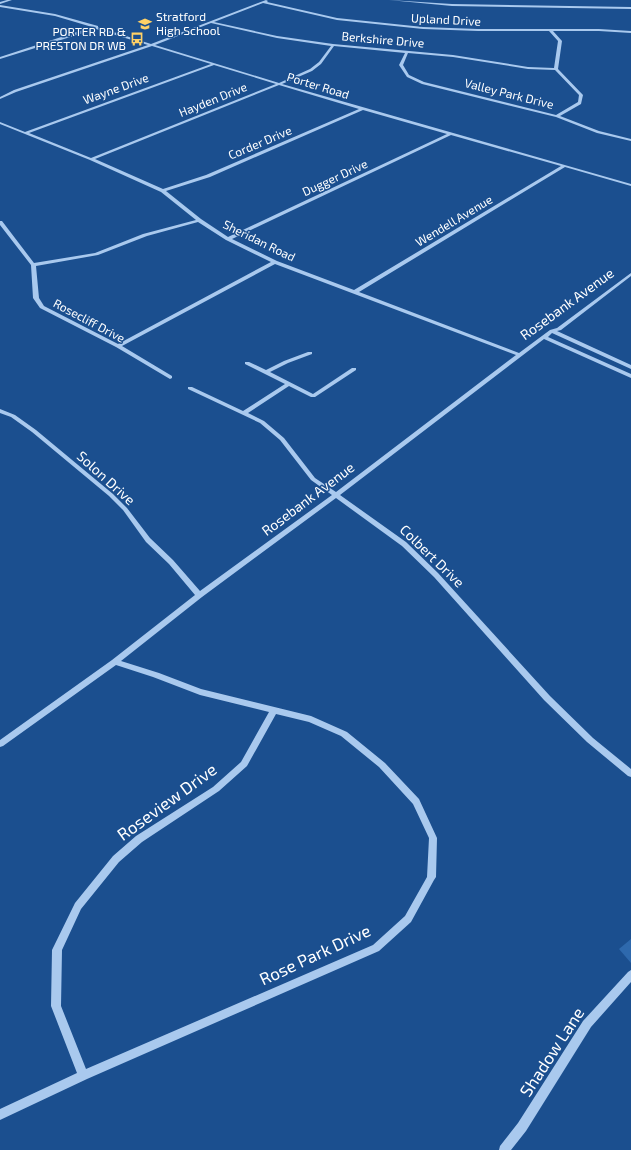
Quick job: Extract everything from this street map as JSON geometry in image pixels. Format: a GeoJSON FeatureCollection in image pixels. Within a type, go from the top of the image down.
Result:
{"type":"FeatureCollection","features":[{"type":"Feature","properties":{"kind":"street"},"geometry":{"type":"LineString","coordinates":[[0,4],[10,0]]}},
{"type":"Feature","properties":{"kind":"street"},"geometry":{"type":"LineString","coordinates":[[0,98],[14,91],[151,44],[268,0]]}},
{"type":"Feature","properties":{"kind":"street"},"geometry":{"type":"LineString","coordinates":[[392,0],[452,5],[631,8]]}},
{"type":"Feature","properties":{"kind":"street","name":"Upland Drive"},"geometry":{"type":"LineString","coordinates":[[263,2],[337,20],[370,24],[478,30],[631,32]]}},
{"type":"Feature","properties":{"kind":"street","name":"Porter Road"},"geometry":{"type":"LineString","coordinates":[[0,4],[43,12],[362,109],[631,185]]}},
{"type":"Feature","properties":{"kind":"street","name":"Berkshire Drive"},"geometry":{"type":"LineString","coordinates":[[210,22],[277,37],[333,45],[466,57],[528,68],[556,69]]}},
{"type":"Feature","properties":{"kind":"street"},"geometry":{"type":"LineString","coordinates":[[0,58],[97,28]]}},
{"type":"Feature","properties":{"kind":"street"},"geometry":{"type":"LineString","coordinates":[[550,30],[560,41],[556,69],[581,95],[580,104],[557,116]]}},
{"type":"Feature","properties":{"kind":"street","name":"Hayden Drive"},"geometry":{"type":"LineString","coordinates":[[91,159],[311,70],[320,64],[333,45]]}},
{"type":"Feature","properties":{"kind":"street","name":"Valley Park Drive"},"geometry":{"type":"LineString","coordinates":[[407,52],[401,65],[408,76],[423,83],[557,116],[598,132],[631,140]]}},
{"type":"Feature","properties":{"kind":"street","name":"Wayne Drive"},"geometry":{"type":"LineString","coordinates":[[25,133],[214,64]]}},
{"type":"Feature","properties":{"kind":"street","name":"Corder Drive"},"geometry":{"type":"LineString","coordinates":[[163,191],[208,176],[362,109]]}},
{"type":"Feature","properties":{"kind":"street","name":"Sheridan Road"},"geometry":{"type":"LineString","coordinates":[[0,123],[91,159],[163,191],[199,220],[228,239],[275,262],[520,355]]}},
{"type":"Feature","properties":{"kind":"street","name":"Dugger Drive"},"geometry":{"type":"LineString","coordinates":[[228,239],[450,134]]}},
{"type":"Feature","properties":{"kind":"street","name":"Wendell Avenue"},"geometry":{"type":"LineString","coordinates":[[355,292],[564,166]]}},
{"type":"Feature","properties":{"kind":"street"},"geometry":{"type":"LineString","coordinates":[[0,222],[33,265],[96,254],[145,235],[199,220]]}},
{"type":"Feature","properties":{"kind":"street"},"geometry":{"type":"LineString","coordinates":[[118,346],[275,262]]}},
{"type":"Feature","properties":{"kind":"street","name":"Rosecliff Drive"},"geometry":{"type":"LineString","coordinates":[[33,265],[36,298],[42,307],[118,346],[170,377]]}},
{"type":"Feature","properties":{"kind":"street","name":"Rosebank Avenue"},"geometry":{"type":"LineString","coordinates":[[0,744],[115,662],[200,596],[520,355],[552,331],[559,329],[631,274]]}},
{"type":"Feature","properties":{"kind":"street"},"geometry":{"type":"LineString","coordinates":[[552,331],[631,367]]}},
{"type":"Feature","properties":{"kind":"street"},"geometry":{"type":"LineString","coordinates":[[544,337],[631,376]]}},
{"type":"Feature","properties":{"kind":"street"},"geometry":{"type":"LineString","coordinates":[[266,372],[286,362],[310,353]]}},
{"type":"Feature","properties":{"kind":"street"},"geometry":{"type":"LineString","coordinates":[[247,363],[313,396],[354,369]]}},
{"type":"Feature","properties":{"kind":"street"},"geometry":{"type":"LineString","coordinates":[[244,413],[289,384]]}},
{"type":"Feature","properties":{"kind":"street","name":"Colbert Drive"},"geometry":{"type":"LineString","coordinates":[[190,388],[262,422],[282,439],[313,479],[404,544],[436,575],[547,698],[590,740],[631,774]]}},
{"type":"Feature","properties":{"kind":"street","name":"Solon Drive"},"geometry":{"type":"LineString","coordinates":[[0,411],[13,416],[34,431],[111,495],[125,509],[148,540],[171,562],[200,596]]}},
{"type":"Feature","properties":{"kind":"street","name":"Rose Park Drive"},"geometry":{"type":"LineString","coordinates":[[0,1115],[83,1075],[376,948],[408,920],[431,877],[433,838],[416,802],[382,765],[344,734],[311,718],[200,692],[156,675],[115,662]]}},
{"type":"Feature","properties":{"kind":"street","name":"Roseview Drive"},"geometry":{"type":"LineString","coordinates":[[83,1075],[56,1006],[57,950],[78,906],[116,859],[139,839],[216,789],[244,764],[274,710]]}},
{"type":"Feature","properties":{"kind":"street","name":"Shadow Lane"},"geometry":{"type":"LineString","coordinates":[[504,1150],[522,1127],[587,1024],[631,975]]}},
{"type":"Feature","properties":{"kind":"shaded area"},"geometry":{"type":"Polygon","coordinates":[[[631,939],[631,963],[619,949],[631,939]]]}},
{"type":"Feature","properties":{"kind":"place","name":"Stratford High School"},"geometry":{"type":"Point","coordinates":[145,24]}},
{"type":"Feature","properties":{"kind":"place","name":"PORTER RD & PRESTON DR WB"},"geometry":{"type":"Point","coordinates":[137,39]}}]}
